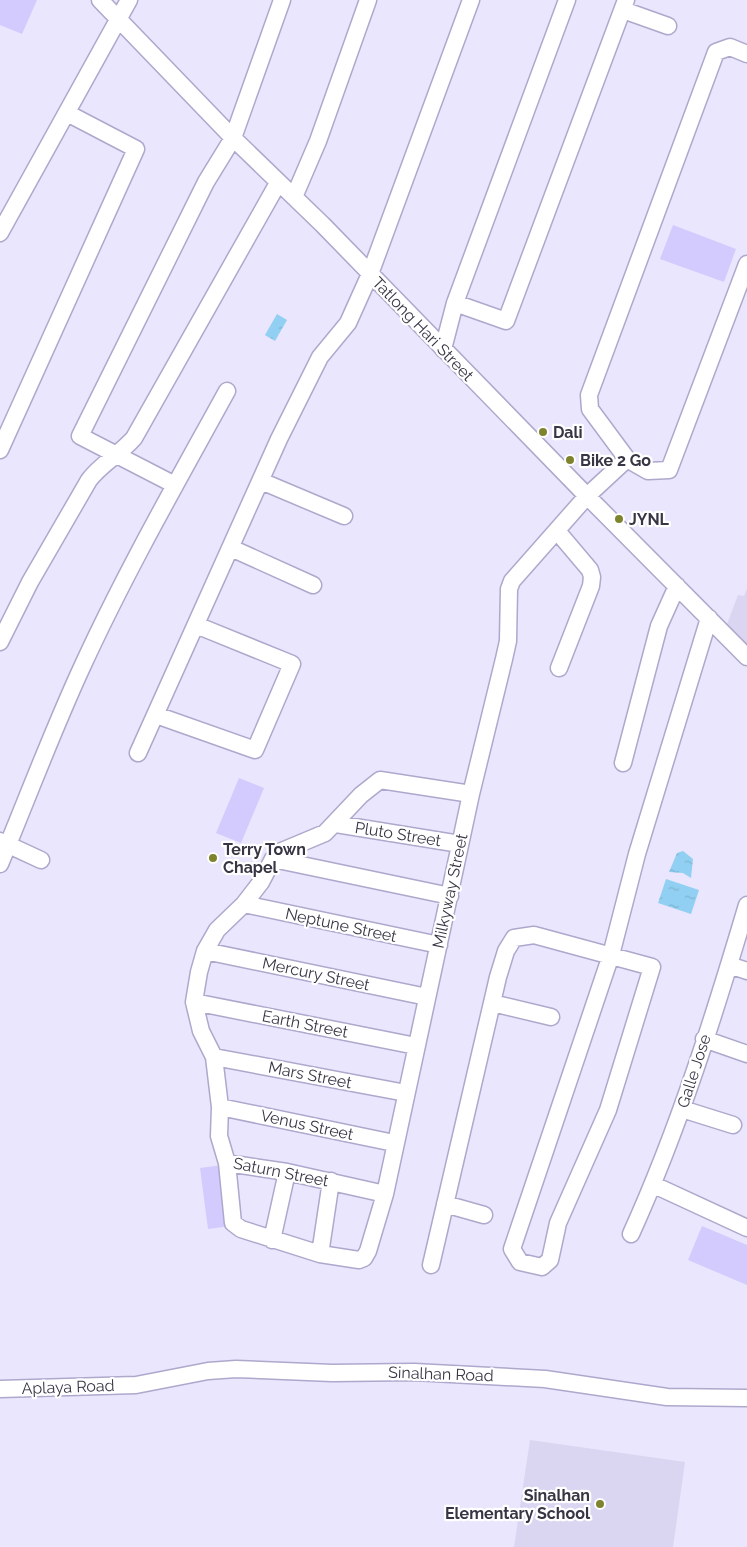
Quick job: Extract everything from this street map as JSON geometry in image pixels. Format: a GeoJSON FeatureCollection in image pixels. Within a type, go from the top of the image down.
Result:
{"type":"FeatureCollection","features":[{"type":"Feature","properties":{"kind":"street","name":"Tatlong Hari Street"},"geometry":{"type":"LineString","coordinates":[[100,0],[233,138],[294,197],[586,496],[747,657]]}},
{"type":"Feature","properties":{"kind":"street"},"geometry":{"type":"LineString","coordinates":[[0,233],[129,0]]}},
{"type":"Feature","properties":{"kind":"street"},"geometry":{"type":"LineString","coordinates":[[175,485],[80,436],[198,199],[233,138],[282,0]]}},
{"type":"Feature","properties":{"kind":"street"},"geometry":{"type":"LineString","coordinates":[[294,197],[318,141],[368,0]]}},
{"type":"Feature","properties":{"kind":"street"},"geometry":{"type":"LineString","coordinates":[[138,753],[261,481],[320,357],[348,323],[370,274],[471,0]]}},
{"type":"Feature","properties":{"kind":"street"},"geometry":{"type":"LineString","coordinates":[[443,349],[455,303],[567,0]]}},
{"type":"Feature","properties":{"kind":"street"},"geometry":{"type":"LineString","coordinates":[[455,303],[506,321],[624,5],[668,26]]}},
{"type":"Feature","properties":{"kind":"street"},"geometry":{"type":"LineString","coordinates":[[747,54],[730,48],[716,52],[588,395],[590,409],[627,459],[648,471],[669,470],[747,264]]}},
{"type":"Feature","properties":{"kind":"street"},"geometry":{"type":"LineString","coordinates":[[0,450],[136,149],[67,113]]}},
{"type":"Feature","properties":{"kind":"street"},"geometry":{"type":"LineString","coordinates":[[0,642],[30,582],[89,480],[98,469],[118,455],[134,438],[278,183]]}},
{"type":"Feature","properties":{"kind":"street"},"geometry":{"type":"LineString","coordinates":[[0,864],[4,843],[82,667],[175,485],[227,391]]}},
{"type":"Feature","properties":{"kind":"street","name":"Milkyway Street"},"geometry":{"type":"LineString","coordinates":[[320,1254],[358,1260],[364,1258],[368,1251],[385,1194],[394,1143],[471,794],[508,641],[509,589],[512,581],[586,496],[627,459]]}},
{"type":"Feature","properties":{"kind":"street"},"geometry":{"type":"LineString","coordinates":[[261,481],[344,516]]}},
{"type":"Feature","properties":{"kind":"street"},"geometry":{"type":"LineString","coordinates":[[557,531],[590,570],[592,576],[591,586],[558,668]]}},
{"type":"Feature","properties":{"kind":"street"},"geometry":{"type":"LineString","coordinates":[[231,548],[313,585]]}},
{"type":"Feature","properties":{"kind":"street"},"geometry":{"type":"LineString","coordinates":[[623,763],[659,626],[677,586]]}},
{"type":"Feature","properties":{"kind":"street"},"geometry":{"type":"LineString","coordinates":[[431,1265],[492,1003],[506,951],[514,938],[534,935],[611,955],[652,968],[608,1110],[558,1223],[550,1260],[542,1267],[531,1266],[520,1262],[512,1249],[611,955],[637,854],[709,618]]}},
{"type":"Feature","properties":{"kind":"street"},"geometry":{"type":"LineString","coordinates":[[156,716],[255,750],[292,664],[196,626]]}},
{"type":"Feature","properties":{"kind":"street"},"geometry":{"type":"LineString","coordinates":[[273,859],[282,851],[325,833],[336,824],[355,801],[380,780],[471,794]]}},
{"type":"Feature","properties":{"kind":"street","name":"Pluto Street"},"geometry":{"type":"LineString","coordinates":[[336,824],[460,844]]}},
{"type":"Feature","properties":{"kind":"street"},"geometry":{"type":"LineString","coordinates":[[4,843],[41,860]]}},
{"type":"Feature","properties":{"kind":"street"},"geometry":{"type":"LineString","coordinates":[[273,859],[450,896]]}},
{"type":"Feature","properties":{"kind":"street","name":"Saturn Street"},"geometry":{"type":"LineString","coordinates":[[273,859],[261,882],[244,904],[217,930],[205,951],[198,972],[194,1002],[201,1031],[214,1057],[220,1107],[219,1136],[227,1163],[287,1172],[385,1194]]}},
{"type":"Feature","properties":{"kind":"street","name":"Neptune Street"},"geometry":{"type":"LineString","coordinates":[[244,904],[439,945]]}},
{"type":"Feature","properties":{"kind":"street","name":"Galle Jose"},"geometry":{"type":"LineString","coordinates":[[632,1234],[654,1185],[682,1109],[747,905]]}},
{"type":"Feature","properties":{"kind":"street","name":"Mercury Street"},"geometry":{"type":"LineString","coordinates":[[205,951],[427,996]]}},
{"type":"Feature","properties":{"kind":"street"},"geometry":{"type":"LineString","coordinates":[[729,965],[747,971]]}},
{"type":"Feature","properties":{"kind":"street","name":"Earth Street"},"geometry":{"type":"LineString","coordinates":[[194,1002],[416,1046]]}},
{"type":"Feature","properties":{"kind":"street"},"geometry":{"type":"LineString","coordinates":[[492,1003],[551,1017]]}},
{"type":"Feature","properties":{"kind":"street"},"geometry":{"type":"LineString","coordinates":[[704,1039],[747,1054]]}},
{"type":"Feature","properties":{"kind":"street","name":"Mars Street"},"geometry":{"type":"LineString","coordinates":[[214,1057],[406,1093]]}},
{"type":"Feature","properties":{"kind":"street","name":"Venus Street"},"geometry":{"type":"LineString","coordinates":[[220,1107],[394,1143]]}},
{"type":"Feature","properties":{"kind":"street"},"geometry":{"type":"LineString","coordinates":[[682,1109],[733,1125]]}},
{"type":"Feature","properties":{"kind":"street"},"geometry":{"type":"LineString","coordinates":[[227,1163],[233,1223],[241,1230],[320,1254],[331,1181]]}},
{"type":"Feature","properties":{"kind":"street"},"geometry":{"type":"LineString","coordinates":[[272,1240],[287,1172]]}},
{"type":"Feature","properties":{"kind":"street"},"geometry":{"type":"LineString","coordinates":[[654,1185],[747,1228]]}},
{"type":"Feature","properties":{"kind":"street"},"geometry":{"type":"LineString","coordinates":[[445,1204],[484,1214]]}},
{"type":"Feature","properties":{"kind":"street","name":"Sinalhan Road"},"geometry":{"type":"LineString","coordinates":[[136,1385],[208,1371],[236,1369],[332,1373],[414,1372],[545,1379],[667,1397],[747,1398]]}},
{"type":"Feature","properties":{"kind":"street","name":"Aplaya Road"},"geometry":{"type":"LineString","coordinates":[[0,1389],[136,1385]]}},
{"type":"Feature","properties":{"kind":"shaded area"},"geometry":{"type":"Polygon","coordinates":[[[0,0],[37,0],[22,34],[0,25],[0,0]]]}},
{"type":"Feature","properties":{"kind":"shaded area"},"geometry":{"type":"Polygon","coordinates":[[[673,225],[736,249],[724,282],[660,259],[673,225]]]}},
{"type":"Feature","properties":{"kind":"shaded area"},"geometry":{"type":"Polygon","coordinates":[[[747,589],[747,649],[726,627],[738,595],[744,596],[747,589]]]}},
{"type":"Feature","properties":{"kind":"shaded area"},"geometry":{"type":"Polygon","coordinates":[[[239,778],[264,788],[241,843],[216,833],[239,778]]]}},
{"type":"Feature","properties":{"kind":"shaded area"},"geometry":{"type":"Polygon","coordinates":[[[223,1165],[230,1226],[208,1229],[200,1168],[223,1165]]]}},
{"type":"Feature","properties":{"kind":"shaded area"},"geometry":{"type":"Polygon","coordinates":[[[702,1226],[747,1245],[747,1285],[688,1260],[702,1226]]]}},
{"type":"Feature","properties":{"kind":"shaded area","name":"Sinalhan Elementary School"},"geometry":{"type":"Polygon","coordinates":[[[530,1440],[685,1462],[673,1547],[514,1547],[530,1440]]]}},
{"type":"Feature","properties":{"kind":"water"},"geometry":{"type":"Polygon","coordinates":[[[277,314],[287,320],[275,341],[265,335],[277,314]]]}},
{"type":"Feature","properties":{"kind":"water"},"geometry":{"type":"Polygon","coordinates":[[[683,851],[693,859],[691,878],[683,873],[669,872],[677,853],[683,851]]]}},
{"type":"Feature","properties":{"kind":"water"},"geometry":{"type":"Polygon","coordinates":[[[666,879],[699,890],[691,914],[658,903],[666,879]]]}},
{"type":"Feature","properties":{"kind":"place","name":"Dali"},"geometry":{"type":"Point","coordinates":[543,432]}},
{"type":"Feature","properties":{"kind":"place","name":"Bike 2 Go"},"geometry":{"type":"Point","coordinates":[570,460]}},
{"type":"Feature","properties":{"kind":"place","name":"JYNL"},"geometry":{"type":"Point","coordinates":[619,519]}},
{"type":"Feature","properties":{"kind":"place","name":"Terry Town Chapel"},"geometry":{"type":"Point","coordinates":[213,858]}},
{"type":"Feature","properties":{"kind":"place","name":"Sinalhan Elementary School"},"geometry":{"type":"Point","coordinates":[600,1504]}}]}
